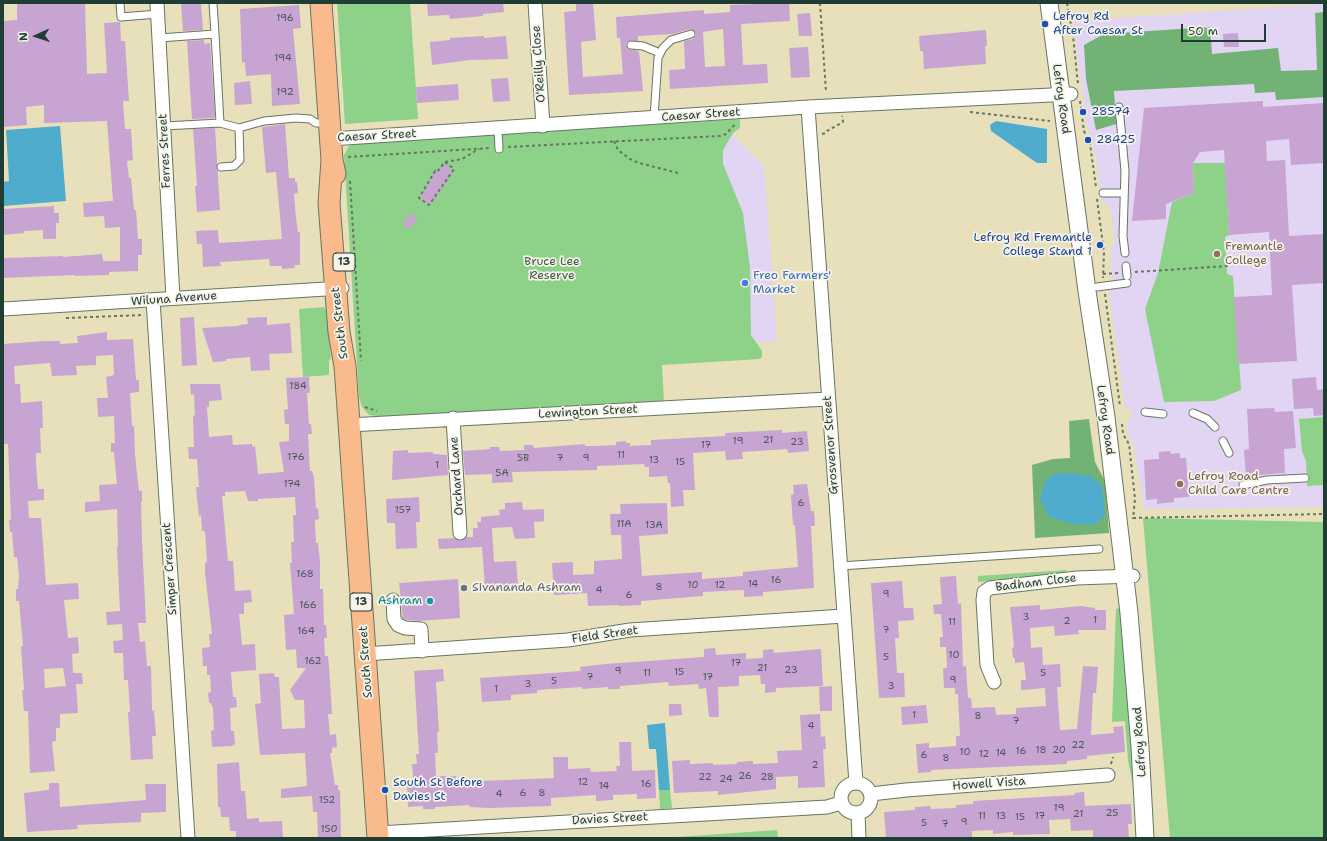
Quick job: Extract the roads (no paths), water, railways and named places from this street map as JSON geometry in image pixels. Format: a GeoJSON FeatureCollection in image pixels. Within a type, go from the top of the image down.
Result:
{"type":"FeatureCollection","features":[{"type":"Feature","properties":{"kind":"main road","name":"South Street"},"geometry":{"type":"LineString","coordinates":[[321,3],[330,131],[340,158],[329,203],[340,288],[338,332],[353,363],[349,425],[378,835]]}},
{"type":"Feature","properties":{"kind":"street","name":"O'Reilly Close"},"geometry":{"type":"LineString","coordinates":[[534,3],[543,126]]}},
{"type":"Feature","properties":{"kind":"street","name":"Lefroy Road"},"geometry":{"type":"LineString","coordinates":[[1049,3],[1072,92],[1102,283],[1130,539],[1129,576],[1145,838]]}},
{"type":"Feature","properties":{"kind":"street","name":"Lefroy Road"},"geometry":{"type":"LineString","coordinates":[[1058,3],[1065,65],[1072,92],[1090,313],[1129,576],[1151,838]]}},
{"type":"Feature","properties":{"kind":"street","name":"Ferres Street"},"geometry":{"type":"LineString","coordinates":[[157,8],[173,298]]}},
{"type":"Feature","properties":{"kind":"street","name":"Caesar Street"},"geometry":{"type":"LineString","coordinates":[[330,131],[543,126],[808,107],[1072,92]]}},
{"type":"Feature","properties":{"kind":"street","name":"Grosvenor Street"},"geometry":{"type":"LineString","coordinates":[[808,107],[856,783]]}},
{"type":"Feature","properties":{"kind":"street","name":"Wiluna Avenue"},"geometry":{"type":"LineString","coordinates":[[3,309],[340,288]]}},
{"type":"Feature","properties":{"kind":"street","name":"Simper Crescent"},"geometry":{"type":"LineString","coordinates":[[153,300],[188,838]]}},
{"type":"Feature","properties":{"kind":"street","name":"Lewington Street"},"geometry":{"type":"LineString","coordinates":[[349,425],[453,418],[828,399]]}},
{"type":"Feature","properties":{"kind":"street","name":"Orchard Lane"},"geometry":{"type":"LineString","coordinates":[[453,418],[460,533]]}},
{"type":"Feature","properties":{"kind":"street","name":"Badham Close"},"geometry":{"type":"LineString","coordinates":[[994,682],[987,665],[983,600],[984,592],[990,588],[1077,578],[1129,576]]}},
{"type":"Feature","properties":{"kind":"street"},"geometry":{"type":"LineString","coordinates":[[393,600],[394,619],[398,625],[405,628],[421,629],[422,650]]}},
{"type":"Feature","properties":{"kind":"street","name":"Field Street"},"geometry":{"type":"LineString","coordinates":[[365,654],[568,640],[630,630],[844,616]]}},
{"type":"Feature","properties":{"kind":"street","name":"Howell Vista"},"geometry":{"type":"LineString","coordinates":[[871,794],[1108,775]]}},
{"type":"Feature","properties":{"kind":"street"},"geometry":{"type":"LineString","coordinates":[[856,783],[865,786],[871,794],[870,803],[866,810],[858,813],[847,811],[841,802],[841,793],[847,785],[856,783]]}},
{"type":"Feature","properties":{"kind":"street","name":"Davies Street"},"geometry":{"type":"LineString","coordinates":[[378,835],[826,807],[841,802]]}},
{"type":"Feature","properties":{"kind":"street"},"geometry":{"type":"LineString","coordinates":[[858,813],[859,838]]}},
{"type":"Feature","properties":{"kind":"lane"},"geometry":{"type":"LineString","coordinates":[[120,3],[121,16],[157,8]]}},
{"type":"Feature","properties":{"kind":"lane"},"geometry":{"type":"LineString","coordinates":[[213,3],[220,123]]}},
{"type":"Feature","properties":{"kind":"lane"},"geometry":{"type":"LineString","coordinates":[[159,38],[215,34]]}},
{"type":"Feature","properties":{"kind":"lane"},"geometry":{"type":"LineString","coordinates":[[654,118],[655,71],[660,53],[671,40],[691,34]]}},
{"type":"Feature","properties":{"kind":"lane"},"geometry":{"type":"LineString","coordinates":[[631,45],[643,46],[660,53]]}},
{"type":"Feature","properties":{"kind":"lane"},"geometry":{"type":"LineString","coordinates":[[1119,107],[1124,158],[1125,253]]}},
{"type":"Feature","properties":{"kind":"lane"},"geometry":{"type":"LineString","coordinates":[[164,126],[220,123],[239,128],[264,121],[296,118],[310,119],[330,131]]}},
{"type":"Feature","properties":{"kind":"lane"},"geometry":{"type":"LineString","coordinates":[[221,167],[234,166],[240,160],[239,128]]}},
{"type":"Feature","properties":{"kind":"lane"},"geometry":{"type":"LineString","coordinates":[[498,128],[499,148]]}},
{"type":"Feature","properties":{"kind":"lane"},"geometry":{"type":"LineString","coordinates":[[1103,193],[1124,193]]}},
{"type":"Feature","properties":{"kind":"lane"},"geometry":{"type":"LineString","coordinates":[[1102,283],[1127,276],[1126,266]]}},
{"type":"Feature","properties":{"kind":"lane"},"geometry":{"type":"LineString","coordinates":[[1145,412],[1163,414]]}},
{"type":"Feature","properties":{"kind":"lane"},"geometry":{"type":"LineString","coordinates":[[1193,413],[1207,419],[1215,427]]}},
{"type":"Feature","properties":{"kind":"lane"},"geometry":{"type":"LineString","coordinates":[[1223,441],[1229,453]]}},
{"type":"Feature","properties":{"kind":"lane"},"geometry":{"type":"LineString","coordinates":[[1243,485],[1267,480],[1305,478]]}},
{"type":"Feature","properties":{"kind":"lane"},"geometry":{"type":"LineString","coordinates":[[840,566],[1099,549]]}},
{"type":"Feature","properties":{"kind":"water"},"geometry":{"type":"Polygon","coordinates":[[[996,121],[1047,129],[1047,163],[1037,163],[991,131],[990,125],[996,121]]]}},
{"type":"Feature","properties":{"kind":"water"},"geometry":{"type":"Polygon","coordinates":[[[60,126],[66,201],[3,206],[3,182],[9,181],[6,130],[60,126]]]}},
{"type":"Feature","properties":{"kind":"water"},"geometry":{"type":"Polygon","coordinates":[[[1071,473],[1091,476],[1102,486],[1105,515],[1094,525],[1074,524],[1049,517],[1040,500],[1045,482],[1053,474],[1071,473]]]}},
{"type":"Feature","properties":{"kind":"water"},"geometry":{"type":"Polygon","coordinates":[[[665,723],[670,790],[659,790],[656,749],[649,749],[647,725],[665,723]]]}},
{"type":"Feature","properties":{"kind":"place","name":"Lefroy Rd After Caesar St"},"geometry":{"type":"Point","coordinates":[1045,24]}},
{"type":"Feature","properties":{"kind":"place","name":"28574"},"geometry":{"type":"Point","coordinates":[1083,112]}},
{"type":"Feature","properties":{"kind":"place","name":"28425"},"geometry":{"type":"Point","coordinates":[1088,140]}},
{"type":"Feature","properties":{"kind":"place","name":"Lefroy Rd Fremantle College Stand 1"},"geometry":{"type":"Point","coordinates":[1100,245]}},
{"type":"Feature","properties":{"kind":"place","name":"Fremantle College"},"geometry":{"type":"Point","coordinates":[1217,254]}},
{"type":"Feature","properties":{"kind":"place","name":"Freo Farmers' Market"},"geometry":{"type":"Point","coordinates":[745,283]}},
{"type":"Feature","properties":{"kind":"place","name":"Lefroy Road Child Care Centre"},"geometry":{"type":"Point","coordinates":[1180,484]}},
{"type":"Feature","properties":{"kind":"place","name":"Sivananda Ashram"},"geometry":{"type":"Point","coordinates":[464,588]}},
{"type":"Feature","properties":{"kind":"place","name":"Ashram"},"geometry":{"type":"Point","coordinates":[430,601]}},
{"type":"Feature","properties":{"kind":"place","name":"South St Before Davies St"},"geometry":{"type":"Point","coordinates":[385,790]}},
{"type":"Feature","properties":{"kind":"park label","name":"Bruce Lee Reserve"},"geometry":{"type":"Point","coordinates":[552,269]}}]}
